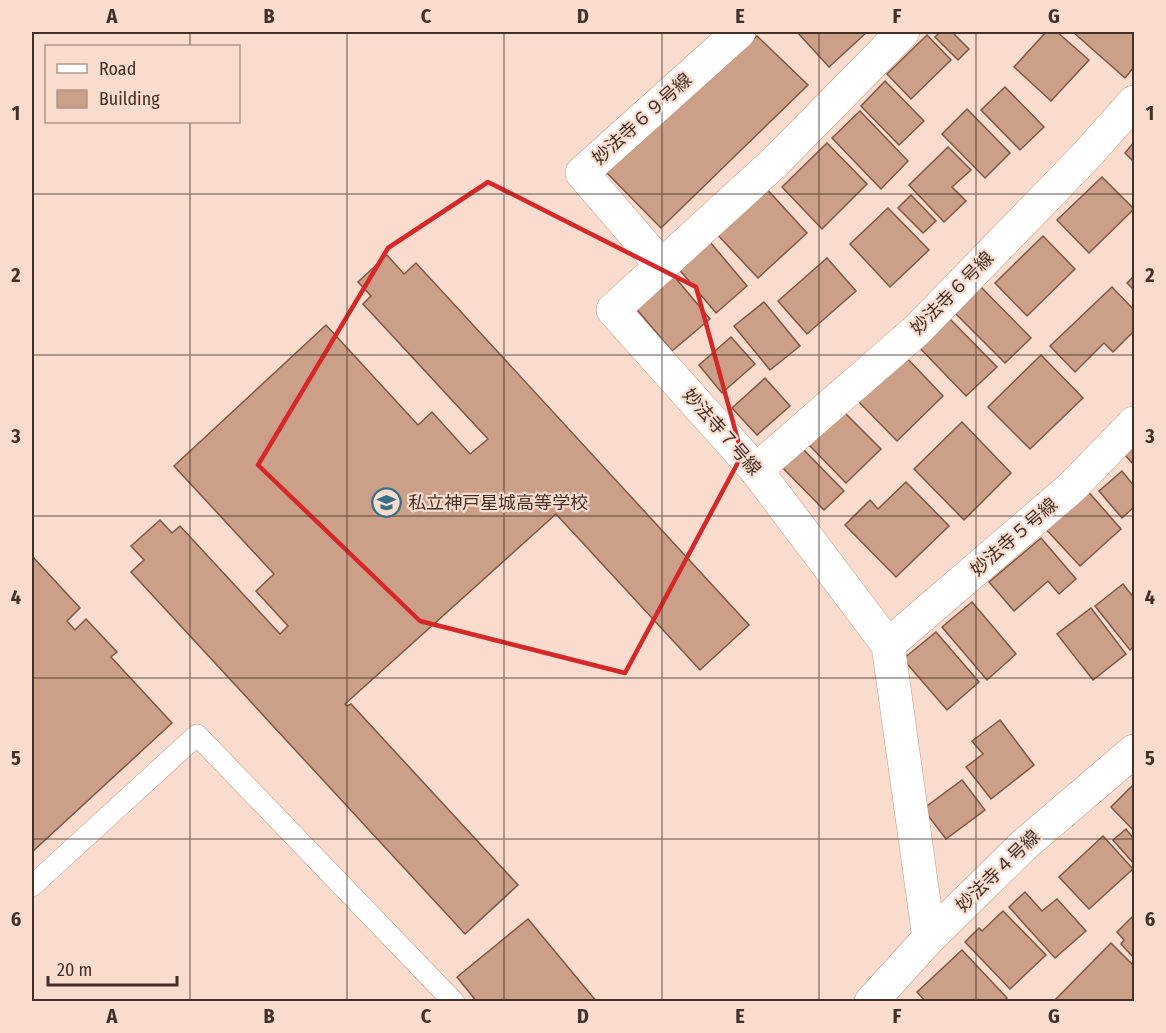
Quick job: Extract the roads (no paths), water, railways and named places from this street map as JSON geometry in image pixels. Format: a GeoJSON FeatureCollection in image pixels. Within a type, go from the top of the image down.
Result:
{"type":"FeatureCollection","features":[{"type":"Feature","properties":{"kind":"street","name":"妙法寺６９号線"},"geometry":{"type":"LineString","coordinates":[[662,266],[582,173],[739,32]]}},
{"type":"Feature","properties":{"kind":"street","name":"妙法寺７号線"},"geometry":{"type":"LineString","coordinates":[[903,32],[775,162],[613,310],[756,470],[888,645],[929,938]]}},
{"type":"Feature","properties":{"kind":"street","name":"妙法寺６号線"},"geometry":{"type":"LineString","coordinates":[[756,470],[917,330],[1084,158],[1134,102]]}},
{"type":"Feature","properties":{"kind":"street","name":"妙法寺５号線"},"geometry":{"type":"LineString","coordinates":[[888,645],[1072,487],[1134,423]]}},
{"type":"Feature","properties":{"kind":"street","name":"妙法寺４号線"},"geometry":{"type":"LineString","coordinates":[[871,1002],[929,938],[1025,844],[1134,751]]}},
{"type":"Feature","properties":{"kind":"lane"},"geometry":{"type":"LineString","coordinates":[[32,885],[197,735],[454,1002]]}},
{"type":"Feature","properties":{"kind":"place","name":"私立神戸星城高等学校"},"geometry":{"type":"Point","coordinates":[387,503]}}]}
